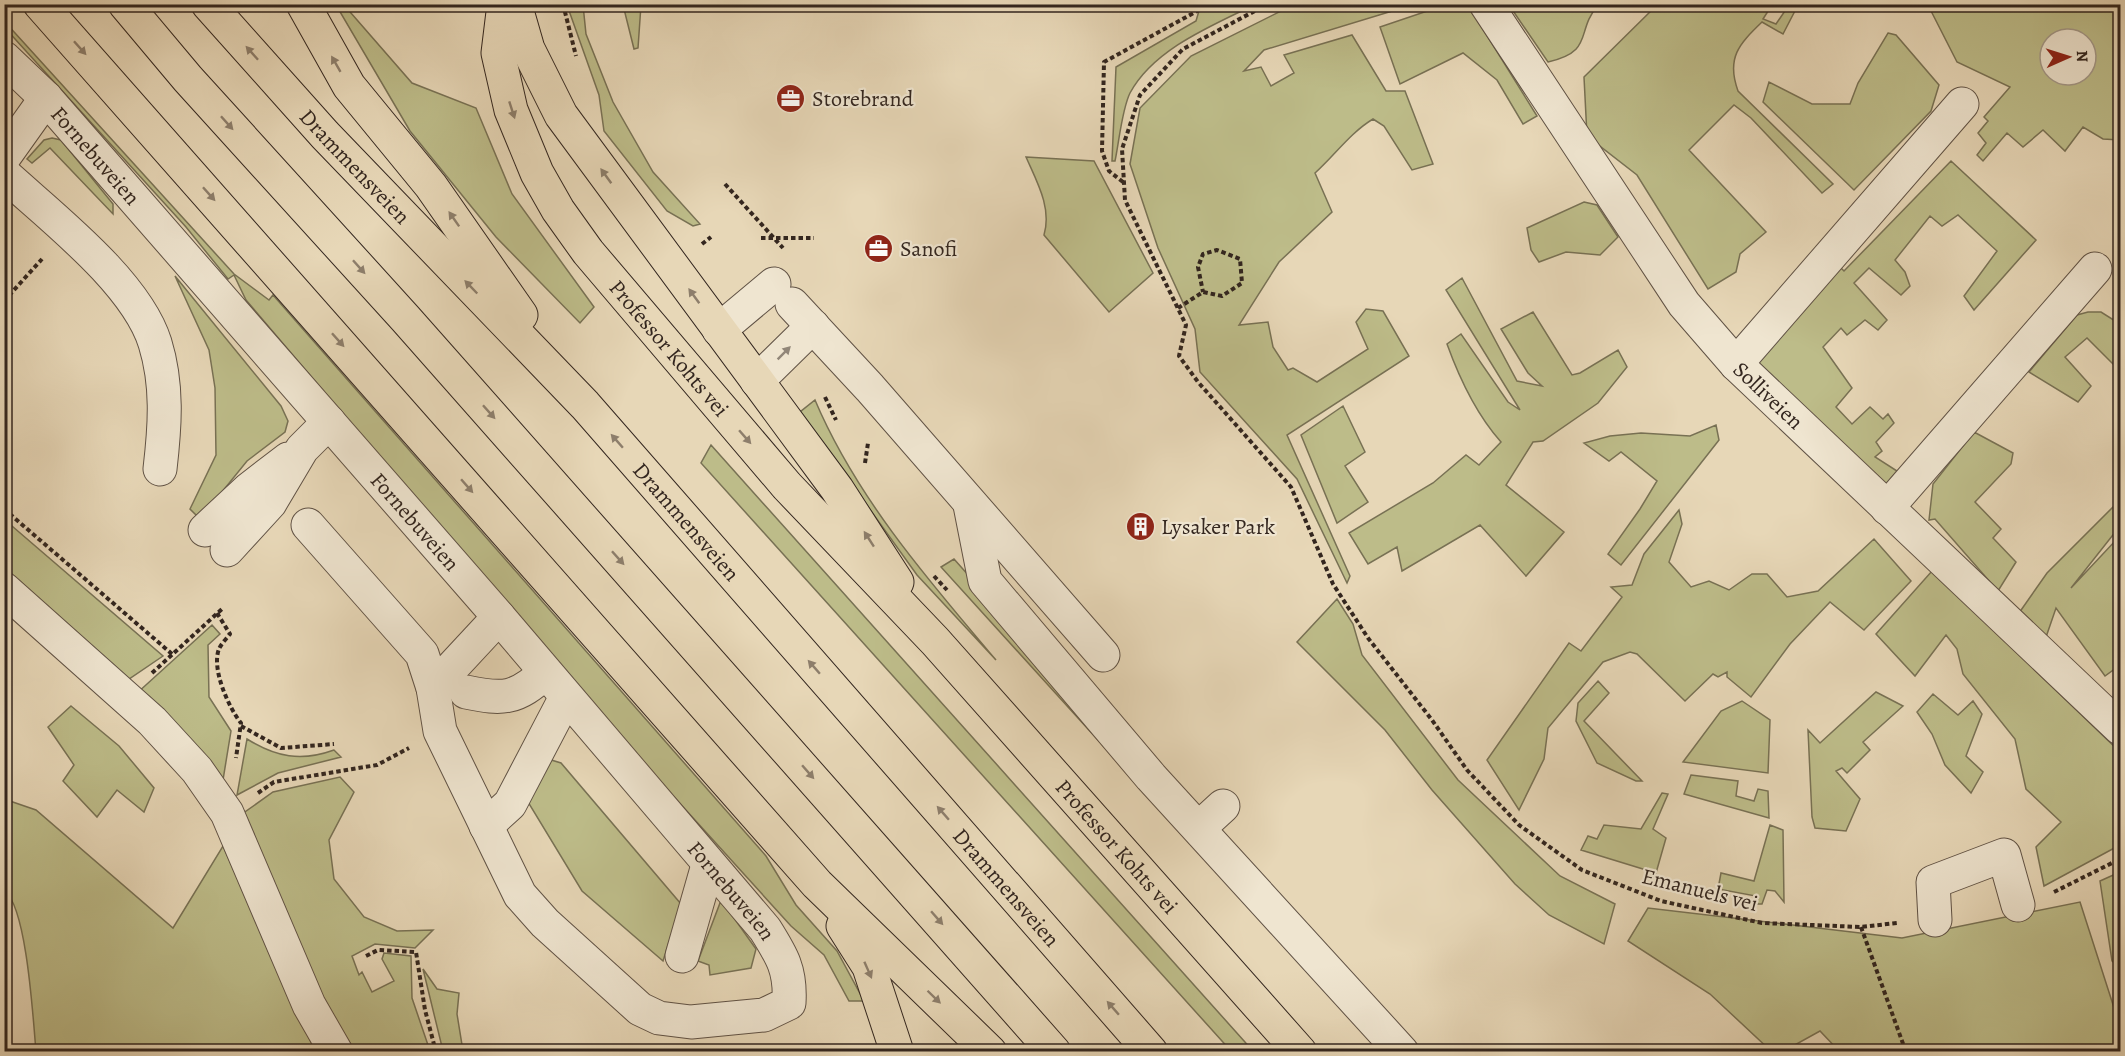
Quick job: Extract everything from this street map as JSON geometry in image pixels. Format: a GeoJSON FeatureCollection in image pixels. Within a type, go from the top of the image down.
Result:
{"type":"FeatureCollection","features":[{"type":"Feature","properties":{"kind":"main road"},"geometry":{"type":"LineString","coordinates":[[40,4],[817,884],[990,1052]]}},
{"type":"Feature","properties":{"kind":"main road"},"geometry":{"type":"LineString","coordinates":[[108,4],[188,79]]}},
{"type":"Feature","properties":{"kind":"main road"},"geometry":{"type":"LineString","coordinates":[[125,4],[188,79],[405,318],[1054,1052]]}},
{"type":"Feature","properties":{"kind":"main road","name":"Drammensveien"},"geometry":{"type":"LineString","coordinates":[[208,4],[325,135],[585,405],[1151,1052]]}},
{"type":"Feature","properties":{"kind":"main road"},"geometry":{"type":"LineString","coordinates":[[303,4],[349,86],[430,186],[585,405]]}},
{"type":"Feature","properties":{"kind":"main road","name":"Professor Kohts vei"},"geometry":{"type":"LineString","coordinates":[[504,4],[498,53],[511,110],[537,173],[558,210],[588,252],[779,478],[874,580],[935,641],[1300,1052]]}},
{"type":"Feature","properties":{"kind":"main road","name":"Professor Kohts vei"},"geometry":{"type":"LineString","coordinates":[[515,4],[528,49],[561,115],[837,489],[935,641]]}},
{"type":"Feature","properties":{"kind":"main road"},"geometry":{"type":"LineString","coordinates":[[817,884],[868,967],[897,1052]]}},
{"type":"Feature","properties":{"kind":"street","name":"Solliveien"},"geometry":{"type":"LineString","coordinates":[[1485,4],[1684,304],[1736,364],[2121,728]]}},
{"type":"Feature","properties":{"kind":"street","name":"Fornebuveien"},"geometry":{"type":"LineString","coordinates":[[4,58],[46,98],[499,617],[708,865],[765,929],[782,955],[790,980],[789,1004],[764,1015],[691,1022],[659,1018],[640,1009],[545,923],[520,895],[486,826]]}},
{"type":"Feature","properties":{"kind":"street"},"geometry":{"type":"LineString","coordinates":[[4,157],[46,98]]}},
{"type":"Feature","properties":{"kind":"street"},"geometry":{"type":"LineString","coordinates":[[1736,364],[1962,104]]}},
{"type":"Feature","properties":{"kind":"street"},"geometry":{"type":"LineString","coordinates":[[4,174],[67,231],[112,276],[138,308],[155,341],[163,379],[166,420],[160,469]]}},
{"type":"Feature","properties":{"kind":"street"},"geometry":{"type":"LineString","coordinates":[[1887,508],[2095,269]]}},
{"type":"Feature","properties":{"kind":"street"},"geometry":{"type":"LineString","coordinates":[[719,330],[793,305]]}},
{"type":"Feature","properties":{"kind":"street"},"geometry":{"type":"LineString","coordinates":[[757,381],[793,305]]}},
{"type":"Feature","properties":{"kind":"street"},"geometry":{"type":"LineString","coordinates":[[793,305],[870,388],[969,505],[1103,656]]}},
{"type":"Feature","properties":{"kind":"street"},"geometry":{"type":"LineString","coordinates":[[216,540],[249,489],[302,449],[329,422]]}},
{"type":"Feature","properties":{"kind":"street"},"geometry":{"type":"LineString","coordinates":[[969,505],[985,581],[1150,777],[1402,1052]]}},
{"type":"Feature","properties":{"kind":"street"},"geometry":{"type":"LineString","coordinates":[[308,525],[422,654],[433,688],[440,730],[486,826],[510,804],[555,685]]}},
{"type":"Feature","properties":{"kind":"street"},"geometry":{"type":"LineString","coordinates":[[4,589],[152,721],[197,770],[225,811],[309,1005],[336,1052]]}},
{"type":"Feature","properties":{"kind":"street"},"geometry":{"type":"LineString","coordinates":[[433,688],[499,617]]}},
{"type":"Feature","properties":{"kind":"street"},"geometry":{"type":"LineString","coordinates":[[466,692],[494,698],[555,685]]}},
{"type":"Feature","properties":{"kind":"street"},"geometry":{"type":"LineString","coordinates":[[1199,828],[1223,806]]}},
{"type":"Feature","properties":{"kind":"street"},"geometry":{"type":"LineString","coordinates":[[1935,920],[1933,882],[2004,855],[2018,905]]}},
{"type":"Feature","properties":{"kind":"street"},"geometry":{"type":"LineString","coordinates":[[682,956],[708,865]]}},
{"type":"Feature","properties":{"kind":"path"},"geometry":{"type":"LineString","coordinates":[[1123,183],[1109,171],[1102,152],[1104,62],[1210,4]]}},
{"type":"Feature","properties":{"kind":"path"},"geometry":{"type":"LineString","coordinates":[[1203,292],[1198,267],[1203,254],[1217,250],[1240,259],[1242,283],[1222,296],[1203,292],[1178,309],[1125,200],[1122,149],[1140,95],[1183,49],[1268,4]]}},
{"type":"Feature","properties":{"kind":"path"},"geometry":{"type":"LineString","coordinates":[[4,301],[67,231]]}},
{"type":"Feature","properties":{"kind":"path"},"geometry":{"type":"LineString","coordinates":[[699,246],[711,237]]}},
{"type":"Feature","properties":{"kind":"path"},"geometry":{"type":"LineString","coordinates":[[761,238],[814,238]]}},
{"type":"Feature","properties":{"kind":"path","name":"Emanuels vei"},"geometry":{"type":"LineString","coordinates":[[1178,309],[1186,325],[1179,356],[1198,382],[1291,487],[1333,584],[1368,638],[1432,720],[1467,770],[1519,825],[1582,870],[1661,901],[1762,923],[1862,927],[1935,920]]}},
{"type":"Feature","properties":{"kind":"path"},"geometry":{"type":"LineString","coordinates":[[4,509],[172,654]]}},
{"type":"Feature","properties":{"kind":"path"},"geometry":{"type":"LineString","coordinates":[[124,697],[222,609]]}},
{"type":"Feature","properties":{"kind":"path"},"geometry":{"type":"LineString","coordinates":[[217,613],[230,634],[218,650],[220,675],[229,707],[241,726],[280,748],[334,744]]}},
{"type":"Feature","properties":{"kind":"path"},"geometry":{"type":"LineString","coordinates":[[225,811],[241,726]]}},
{"type":"Feature","properties":{"kind":"path"},"geometry":{"type":"LineString","coordinates":[[225,811],[274,782],[377,765],[440,730]]}},
{"type":"Feature","properties":{"kind":"path"},"geometry":{"type":"LineString","coordinates":[[2018,905],[2031,903],[2121,859]]}},
{"type":"Feature","properties":{"kind":"path"},"geometry":{"type":"LineString","coordinates":[[1862,927],[1906,1052]]}},
{"type":"Feature","properties":{"kind":"path"},"geometry":{"type":"LineString","coordinates":[[366,956],[378,950],[416,952],[436,1052]]}},
{"type":"Feature","properties":{"kind":"shaded area"},"geometry":{"type":"Polygon","coordinates":[[[1201,4],[1254,5],[1185,40],[1168,51],[1140,77],[1127,100],[1115,161],[1112,161],[1116,67],[1196,21],[1201,4]]]}},
{"type":"Feature","properties":{"kind":"shaded area"},"geometry":{"type":"Polygon","coordinates":[[[336,5],[344,5],[412,83],[476,108],[512,194],[594,307],[580,323],[496,237],[410,131],[336,5]]]}},
{"type":"Feature","properties":{"kind":"shaded area"},"geometry":{"type":"Polygon","coordinates":[[[567,5],[583,5],[586,34],[613,102],[653,172],[700,224],[693,226],[667,211],[604,131],[599,95],[567,5]]]}},
{"type":"Feature","properties":{"kind":"shaded area"},"geometry":{"type":"Polygon","coordinates":[[[623,5],[641,5],[638,48],[634,49],[623,5]]]}},
{"type":"Feature","properties":{"kind":"shaded area"},"geometry":{"type":"Polygon","coordinates":[[[1293,5],[1412,5],[1264,50],[1244,71],[1261,67],[1271,86],[1294,73],[1284,55],[1352,35],[1386,91],[1405,91],[1433,164],[1412,170],[1384,126],[1373,119],[1357,131],[1315,173],[1332,212],[1279,262],[1239,325],[1268,322],[1273,347],[1288,370],[1293,368],[1317,382],[1368,349],[1356,322],[1366,309],[1383,311],[1409,356],[1287,435],[1350,576],[1347,583],[1297,479],[1200,372],[1195,329],[1158,248],[1130,164],[1140,108],[1191,56],[1293,5]]]}},
{"type":"Feature","properties":{"kind":"shaded area"},"geometry":{"type":"Polygon","coordinates":[[[1445,5],[1468,5],[1537,116],[1523,124],[1497,80],[1463,53],[1400,84],[1380,27],[1445,5]]]}},
{"type":"Feature","properties":{"kind":"shaded area"},"geometry":{"type":"Polygon","coordinates":[[[1509,5],[1598,5],[1591,15],[1578,46],[1563,58],[1548,62],[1509,5]]]}},
{"type":"Feature","properties":{"kind":"shaded area"},"geometry":{"type":"Polygon","coordinates":[[[1657,5],[1772,5],[1763,19],[1776,24],[1789,5],[1798,5],[1783,34],[1762,22],[1741,45],[1734,60],[1733,69],[1738,91],[1833,184],[1822,193],[1751,118],[1734,105],[1689,150],[1766,232],[1740,254],[1736,272],[1708,289],[1637,175],[1587,136],[1584,77],[1657,5]]]}},
{"type":"Feature","properties":{"kind":"shaded area"},"geometry":{"type":"Polygon","coordinates":[[[1928,5],[2120,5],[2120,140],[2103,139],[2083,127],[2065,151],[2043,130],[2023,147],[2007,133],[1983,161],[1977,155],[1986,143],[1978,133],[1988,121],[1984,117],[2010,87],[1957,62],[1928,5]]]}},
{"type":"Feature","properties":{"kind":"shaded area"},"geometry":{"type":"Polygon","coordinates":[[[5,22],[234,274],[269,300],[273,295],[766,856],[796,905],[837,951],[864,1001],[849,1001],[824,955],[791,926],[587,701],[246,300],[234,275],[228,279],[186,227],[5,28],[5,22]]]}},
{"type":"Feature","properties":{"kind":"shaded area"},"geometry":{"type":"Polygon","coordinates":[[[1888,33],[1896,35],[1939,85],[1931,111],[1854,190],[1763,102],[1769,82],[1812,104],[1850,104],[1858,83],[1888,33]]]}},
{"type":"Feature","properties":{"kind":"shaded area"},"geometry":{"type":"Polygon","coordinates":[[[52,138],[61,140],[113,204],[113,214],[50,148],[32,163],[27,159],[44,140],[52,138]]]}},
{"type":"Feature","properties":{"kind":"shaded area"},"geometry":{"type":"Polygon","coordinates":[[[1026,157],[1094,161],[1153,273],[1109,312],[1044,235],[1045,205],[1026,157]]]}},
{"type":"Feature","properties":{"kind":"shaded area"},"geometry":{"type":"Polygon","coordinates":[[[1951,161],[2036,240],[1974,310],[1964,296],[1997,251],[1958,215],[1942,226],[1930,216],[1895,260],[1905,272],[1910,286],[1901,295],[1869,268],[1854,283],[1887,320],[1878,330],[1865,320],[1847,335],[1841,328],[1823,347],[1852,388],[1836,407],[1852,424],[1870,407],[1883,419],[1888,414],[1894,423],[1876,442],[1882,451],[1875,457],[1897,471],[1885,486],[1751,368],[1837,264],[1844,271],[1951,161]]]}},
{"type":"Feature","properties":{"kind":"shaded area"},"geometry":{"type":"Polygon","coordinates":[[[1584,202],[1597,205],[1618,237],[1600,255],[1566,252],[1539,262],[1531,250],[1527,228],[1584,202]]]}},
{"type":"Feature","properties":{"kind":"shaded area"},"geometry":{"type":"Polygon","coordinates":[[[175,276],[281,406],[288,421],[285,432],[247,461],[200,519],[190,509],[216,455],[215,388],[209,350],[175,276]]]}},
{"type":"Feature","properties":{"kind":"shaded area"},"geometry":{"type":"Polygon","coordinates":[[[1462,278],[1517,381],[1542,386],[1528,373],[1501,329],[1533,312],[1572,375],[1580,373],[1618,350],[1627,367],[1598,403],[1543,441],[1533,442],[1506,485],[1564,532],[1526,576],[1480,525],[1402,571],[1397,547],[1368,564],[1349,533],[1433,483],[1466,455],[1479,465],[1501,442],[1484,420],[1470,396],[1447,344],[1461,334],[1508,402],[1520,410],[1446,290],[1462,278]]]}},
{"type":"Feature","properties":{"kind":"shaded area"},"geometry":{"type":"Polygon","coordinates":[[[2101,312],[2120,324],[2120,357],[2113,364],[2087,338],[2065,357],[2091,386],[2078,402],[2029,372],[2077,315],[2101,312]]]}},
{"type":"Feature","properties":{"kind":"shaded area"},"geometry":{"type":"Polygon","coordinates":[[[815,400],[832,436],[872,504],[920,568],[996,660],[917,575],[800,412],[815,400]]]}},
{"type":"Feature","properties":{"kind":"shaded area"},"geometry":{"type":"Polygon","coordinates":[[[1343,406],[1365,452],[1345,466],[1368,502],[1337,523],[1301,435],[1343,406]]]}},
{"type":"Feature","properties":{"kind":"shaded area"},"geometry":{"type":"Polygon","coordinates":[[[1716,425],[1719,440],[1621,565],[1608,554],[1657,481],[1621,452],[1609,461],[1584,443],[1610,436],[1641,433],[1690,436],[1716,425]]]}},
{"type":"Feature","properties":{"kind":"shaded area"},"geometry":{"type":"Polygon","coordinates":[[[1974,432],[2013,453],[2011,464],[1975,502],[2001,529],[1993,538],[2016,562],[1998,591],[1935,519],[1929,520],[1933,484],[1974,432]]]}},
{"type":"Feature","properties":{"kind":"shaded area"},"geometry":{"type":"Polygon","coordinates":[[[711,445],[1253,1051],[1231,1051],[701,463],[711,445]]]}},
{"type":"Feature","properties":{"kind":"shaded area"},"geometry":{"type":"Polygon","coordinates":[[[2120,500],[2120,526],[2071,588],[2116,540],[2120,541],[2120,665],[2105,676],[2056,608],[2045,640],[2019,613],[2047,573],[2120,500]]]}},
{"type":"Feature","properties":{"kind":"shaded area"},"geometry":{"type":"Polygon","coordinates":[[[1679,510],[1682,524],[1669,562],[1691,587],[1709,581],[1729,590],[1752,574],[1767,574],[1787,597],[1818,591],[1874,539],[1911,581],[1864,630],[1830,602],[1790,644],[1751,697],[1727,677],[1727,672],[1718,677],[1713,674],[1685,701],[1637,654],[1630,652],[1603,662],[1548,728],[1544,759],[1519,810],[1487,760],[1569,643],[1581,651],[1622,597],[1611,587],[1632,585],[1644,554],[1679,510]]]}},
{"type":"Feature","properties":{"kind":"shaded area"},"geometry":{"type":"Polygon","coordinates":[[[5,520],[163,656],[129,679],[5,568],[5,520]]]}},
{"type":"Feature","properties":{"kind":"shaded area"},"geometry":{"type":"Polygon","coordinates":[[[954,559],[1391,1051],[1380,1051],[941,567],[954,559]]]}},
{"type":"Feature","properties":{"kind":"shaded area"},"geometry":{"type":"Polygon","coordinates":[[[1932,571],[2120,752],[2120,845],[2044,886],[2036,847],[2061,822],[2026,789],[2015,739],[1963,674],[1957,649],[1946,635],[1915,676],[1876,634],[1932,571]]]}},
{"type":"Feature","properties":{"kind":"shaded area"},"geometry":{"type":"Polygon","coordinates":[[[1337,599],[1353,624],[1362,655],[1458,780],[1560,876],[1615,904],[1604,944],[1549,915],[1515,884],[1432,790],[1385,730],[1297,642],[1337,599]]]}},
{"type":"Feature","properties":{"kind":"shaded area"},"geometry":{"type":"Polygon","coordinates":[[[212,625],[220,634],[208,645],[209,697],[231,731],[222,786],[136,694],[212,625]]]}},
{"type":"Feature","properties":{"kind":"shaded area"},"geometry":{"type":"Polygon","coordinates":[[[1598,681],[1609,693],[1584,721],[1642,781],[1636,781],[1597,763],[1576,721],[1578,703],[1598,681]]]}},
{"type":"Feature","properties":{"kind":"shaded area"},"geometry":{"type":"Polygon","coordinates":[[[1876,692],[1903,706],[1863,742],[1870,750],[1847,773],[1842,768],[1836,771],[1860,799],[1846,831],[1815,828],[1812,817],[1808,730],[1820,743],[1876,692]]]}},
{"type":"Feature","properties":{"kind":"shaded area"},"geometry":{"type":"Polygon","coordinates":[[[1933,694],[1958,715],[1973,701],[1982,714],[1966,756],[1983,772],[1971,793],[1945,765],[1932,734],[1917,712],[1933,694]]]}},
{"type":"Feature","properties":{"kind":"shaded area"},"geometry":{"type":"Polygon","coordinates":[[[1742,701],[1770,720],[1768,773],[1683,762],[1721,711],[1742,701]]]}},
{"type":"Feature","properties":{"kind":"shaded area"},"geometry":{"type":"Polygon","coordinates":[[[71,706],[119,746],[154,788],[144,812],[117,790],[97,817],[63,781],[74,765],[48,727],[71,706]]]}},
{"type":"Feature","properties":{"kind":"shaded area"},"geometry":{"type":"Polygon","coordinates":[[[247,739],[268,750],[289,756],[311,756],[334,750],[341,757],[278,773],[237,795],[247,739]]]}},
{"type":"Feature","properties":{"kind":"shaded area"},"geometry":{"type":"Polygon","coordinates":[[[548,759],[561,763],[681,904],[663,961],[582,891],[528,802],[548,759]]]}},
{"type":"Feature","properties":{"kind":"shaded area"},"geometry":{"type":"Polygon","coordinates":[[[1691,775],[1738,781],[1736,796],[1754,801],[1758,789],[1768,791],[1769,818],[1684,794],[1691,775]]]}},
{"type":"Feature","properties":{"kind":"shaded area"},"geometry":{"type":"Polygon","coordinates":[[[340,777],[354,792],[329,840],[334,879],[364,917],[397,931],[433,930],[415,948],[375,944],[352,956],[359,975],[362,972],[372,992],[394,981],[382,959],[384,953],[411,956],[412,998],[430,1051],[355,1051],[323,1001],[242,814],[273,792],[340,777]]]}},
{"type":"Feature","properties":{"kind":"shaded area"},"geometry":{"type":"Polygon","coordinates":[[[1662,793],[1668,794],[1653,829],[1666,838],[1656,873],[1581,850],[1588,836],[1597,839],[1604,825],[1641,829],[1662,793]]]}},
{"type":"Feature","properties":{"kind":"shaded area"},"geometry":{"type":"Polygon","coordinates":[[[4,799],[36,810],[173,928],[223,846],[315,1051],[157,1052],[149,1048],[147,1052],[36,1051],[24,941],[13,902],[5,891],[4,799]]]}},
{"type":"Feature","properties":{"kind":"shaded area"},"geometry":{"type":"Polygon","coordinates":[[[1770,825],[1783,830],[1784,902],[1775,891],[1767,890],[1762,904],[1755,904],[1756,896],[1718,889],[1721,873],[1754,881],[1770,825]]]}},
{"type":"Feature","properties":{"kind":"shaded area"},"geometry":{"type":"Polygon","coordinates":[[[2120,872],[2120,969],[2112,961],[2100,881],[2120,872]]]}},
{"type":"Feature","properties":{"kind":"shaded area"},"geometry":{"type":"Polygon","coordinates":[[[2080,902],[2116,1014],[2120,1051],[1839,1051],[1820,1031],[1784,1051],[1771,1051],[1710,994],[1628,941],[1648,908],[1902,938],[2080,902]]]}},
{"type":"Feature","properties":{"kind":"shaded area"},"geometry":{"type":"Polygon","coordinates":[[[720,903],[724,904],[756,949],[751,968],[710,975],[709,965],[698,961],[720,903]]]}},
{"type":"Feature","properties":{"kind":"shaded area"},"geometry":{"type":"Polygon","coordinates":[[[423,969],[437,989],[459,993],[457,1014],[463,1051],[443,1051],[423,969]]]}},
{"type":"Feature","properties":{"kind":"place","name":"Storebrand"},"geometry":{"type":"Point","coordinates":[791,98]}},
{"type":"Feature","properties":{"kind":"place","name":"Sanofi"},"geometry":{"type":"Point","coordinates":[879,248]}},
{"type":"Feature","properties":{"kind":"place","name":"Lysaker Park"},"geometry":{"type":"Point","coordinates":[1140,526]}}]}
